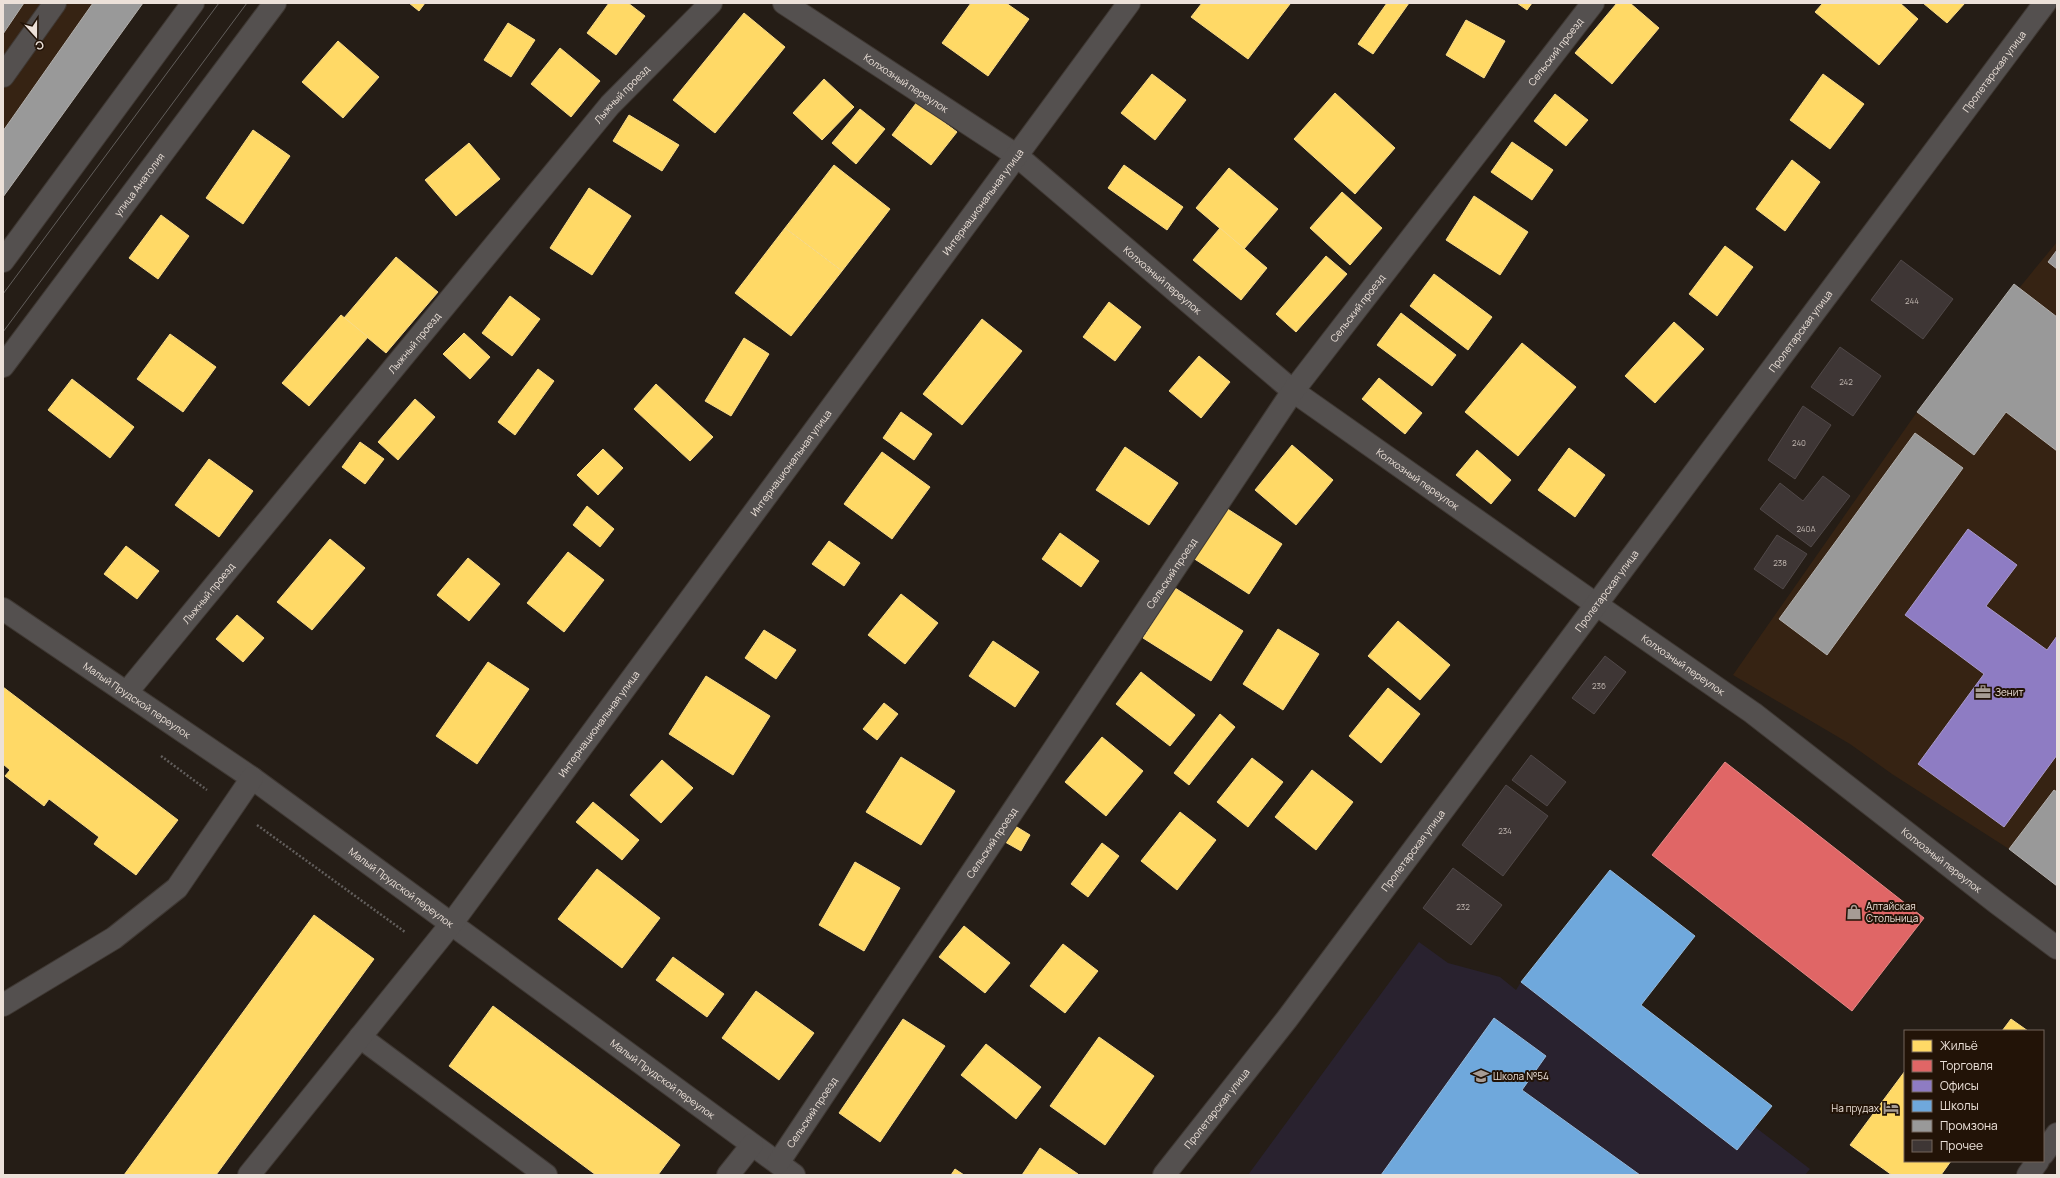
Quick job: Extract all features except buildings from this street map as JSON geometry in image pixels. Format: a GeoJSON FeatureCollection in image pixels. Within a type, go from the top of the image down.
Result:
{"type":"FeatureCollection","features":[{"type":"Feature","properties":{"kind":"street"},"geometry":{"type":"LineString","coordinates":[[3,76],[55,3]]}},
{"type":"Feature","properties":{"kind":"street"},"geometry":{"type":"LineString","coordinates":[[3,261],[193,3]]}},
{"type":"Feature","properties":{"kind":"street","name":"улица Анатолия"},"geometry":{"type":"LineString","coordinates":[[3,366],[275,3]]}},
{"type":"Feature","properties":{"kind":"street","name":"Лыжный проезд"},"geometry":{"type":"LineString","coordinates":[[127,692],[610,105],[711,3]]}},
{"type":"Feature","properties":{"kind":"street","name":"Колхозный переулок"},"geometry":{"type":"LineString","coordinates":[[784,3],[1016,155],[1293,391],[1753,713],[2057,948]]}},
{"type":"Feature","properties":{"kind":"street","name":"Интернациональная улица"},"geometry":{"type":"LineString","coordinates":[[250,1175],[452,923],[1129,3]]}},
{"type":"Feature","properties":{"kind":"street","name":"Сельский проезд"},"geometry":{"type":"LineString","coordinates":[[786,1169],[1293,391],[1593,3]]}},
{"type":"Feature","properties":{"kind":"street","name":"Пролетарская улица"},"geometry":{"type":"LineString","coordinates":[[1164,1175],[1287,1019],[2045,3]]}},
{"type":"Feature","properties":{"kind":"street","name":"Малый Прудской переулок"},"geometry":{"type":"LineString","coordinates":[[3,609],[252,778],[786,1169]]}},
{"type":"Feature","properties":{"kind":"street"},"geometry":{"type":"LineString","coordinates":[[3,1005],[114,938],[177,888],[252,778]]}},
{"type":"Feature","properties":{"kind":"street"},"geometry":{"type":"LineString","coordinates":[[360,1037],[546,1175]]}},
{"type":"Feature","properties":{"kind":"street"},"geometry":{"type":"LineString","coordinates":[[2044,1153],[2057,1134]]}},
{"type":"Feature","properties":{"kind":"street"},"geometry":{"type":"LineString","coordinates":[[728,1175],[752,1145]]}},
{"type":"Feature","properties":{"kind":"street"},"geometry":{"type":"LineString","coordinates":[[2028,1175],[2037,1162]]}},
{"type":"Feature","properties":{"kind":"shaded area"},"geometry":{"type":"Polygon","coordinates":[[[3,3],[143,3],[3,197],[3,3]]]}},
{"type":"Feature","properties":{"kind":"shaded area"},"geometry":{"type":"Polygon","coordinates":[[[2057,242],[2057,886],[2009,849],[1892,774],[1850,744],[1733,675],[1917,412],[2057,242]]]}},
{"type":"Feature","properties":{"kind":"shaded area","name":"Школа №54"},"geometry":{"type":"Polygon","coordinates":[[[1419,942],[1448,963],[1500,977],[1516,990],[1521,982],[1737,1150],[1755,1127],[1810,1169],[1805,1175],[1248,1175],[1419,942]]]}},
{"type":"Feature","properties":{"kind":"tram line"},"geometry":{"type":"LineString","coordinates":[[3,294],[219,3]]}},
{"type":"Feature","properties":{"kind":"tram line"},"geometry":{"type":"LineString","coordinates":[[3,332],[247,3]]}},
{"type":"Feature","properties":{"kind":"place","name":"Зенит"},"geometry":{"type":"Point","coordinates":[1983,692]}},
{"type":"Feature","properties":{"kind":"place","name":"Алтайская Стольница"},"geometry":{"type":"Point","coordinates":[1854,912]}},
{"type":"Feature","properties":{"kind":"place","name":"Школа №54"},"geometry":{"type":"Point","coordinates":[1481,1076]}},
{"type":"Feature","properties":{"kind":"place","name":"На прудах"},"geometry":{"type":"Point","coordinates":[1891,1108]}}]}
